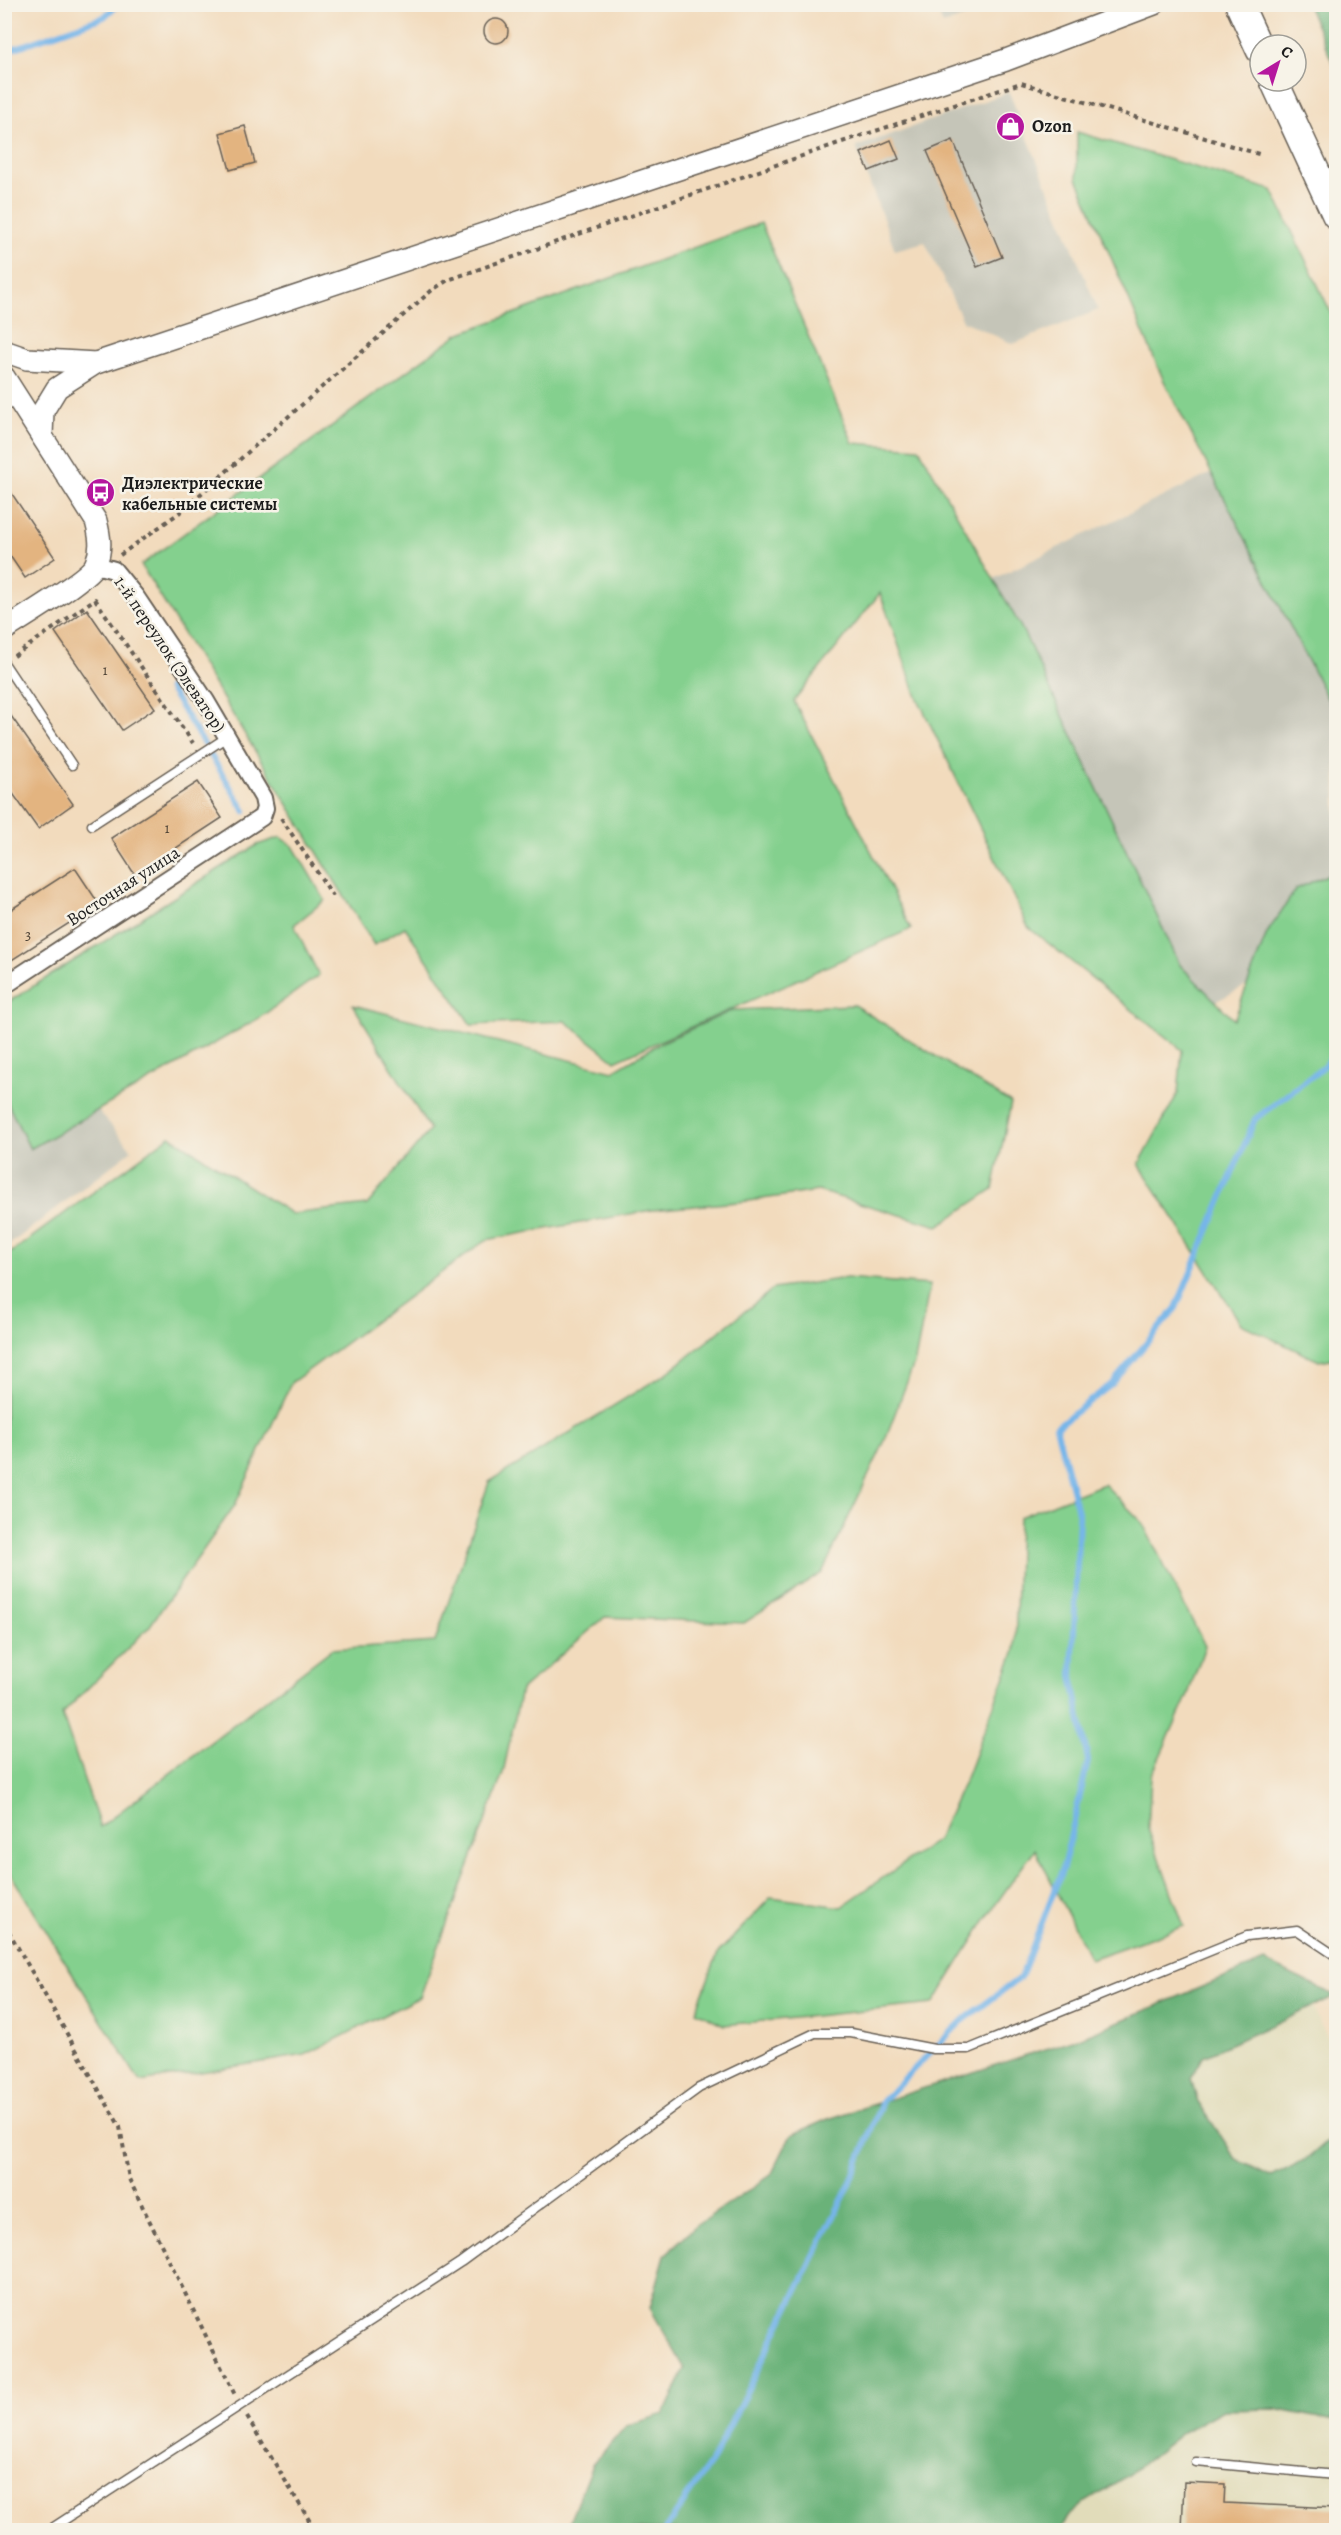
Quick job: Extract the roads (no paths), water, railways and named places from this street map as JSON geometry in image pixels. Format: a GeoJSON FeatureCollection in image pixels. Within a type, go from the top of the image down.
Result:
{"type":"FeatureCollection","features":[{"type":"Feature","properties":{"kind":"main road"},"geometry":{"type":"LineString","coordinates":[[1239,4],[1252,33]]}},
{"type":"Feature","properties":{"kind":"main road"},"geometry":{"type":"LineString","coordinates":[[1280,93],[1336,215]]}},
{"type":"Feature","properties":{"kind":"street"},"geometry":{"type":"LineString","coordinates":[[42,435],[43,411],[57,388],[96,363],[1006,60],[1154,4]]}},
{"type":"Feature","properties":{"kind":"street"},"geometry":{"type":"LineString","coordinates":[[4,351],[27,359],[96,363]]}},
{"type":"Feature","properties":{"kind":"street","name":"1-й переулок (Элеватор)"},"geometry":{"type":"LineString","coordinates":[[4,377],[96,521],[101,541],[96,565],[114,570],[136,597],[206,701],[263,798],[264,813]]}},
{"type":"Feature","properties":{"kind":"street"},"geometry":{"type":"LineString","coordinates":[[4,630],[83,577],[96,565]]}},
{"type":"Feature","properties":{"kind":"street","name":"Восточная улица"},"geometry":{"type":"LineString","coordinates":[[4,986],[264,813]]}},
{"type":"Feature","properties":{"kind":"lane"},"geometry":{"type":"LineString","coordinates":[[4,662],[72,765]]}},
{"type":"Feature","properties":{"kind":"lane"},"geometry":{"type":"LineString","coordinates":[[92,825],[227,737]]}},
{"type":"Feature","properties":{"kind":"lane"},"geometry":{"type":"LineString","coordinates":[[50,2530],[461,2262],[699,2088],[814,2033],[851,2032],[934,2049],[969,2049],[1247,1936],[1297,1930],[1336,1956]]}},
{"type":"Feature","properties":{"kind":"lane"},"geometry":{"type":"LineString","coordinates":[[1196,2462],[1336,2475]]}},
{"type":"Feature","properties":{"kind":"waterway"},"geometry":{"type":"LineString","coordinates":[[4,52],[104,17],[118,4]]}},
{"type":"Feature","properties":{"kind":"waterway"},"geometry":{"type":"LineString","coordinates":[[169,688],[204,744]]}},
{"type":"Feature","properties":{"kind":"waterway"},"geometry":{"type":"LineString","coordinates":[[210,754],[245,811]]}},
{"type":"Feature","properties":{"kind":"waterway"},"geometry":{"type":"LineString","coordinates":[[665,2530],[714,2457],[850,2184],[882,2101],[961,2022],[1021,1977],[1063,1868],[1088,1761],[1072,1675],[1079,1516],[1056,1427],[1112,1384],[1176,1308],[1255,1119],[1320,1070],[1336,1053]]}},
{"type":"Feature","properties":{"kind":"place","name":"Ozon"},"geometry":{"type":"Point","coordinates":[1011,126]}},
{"type":"Feature","properties":{"kind":"place","name":"Диэлектрические кабельные системы"},"geometry":{"type":"Point","coordinates":[101,493]}}]}
